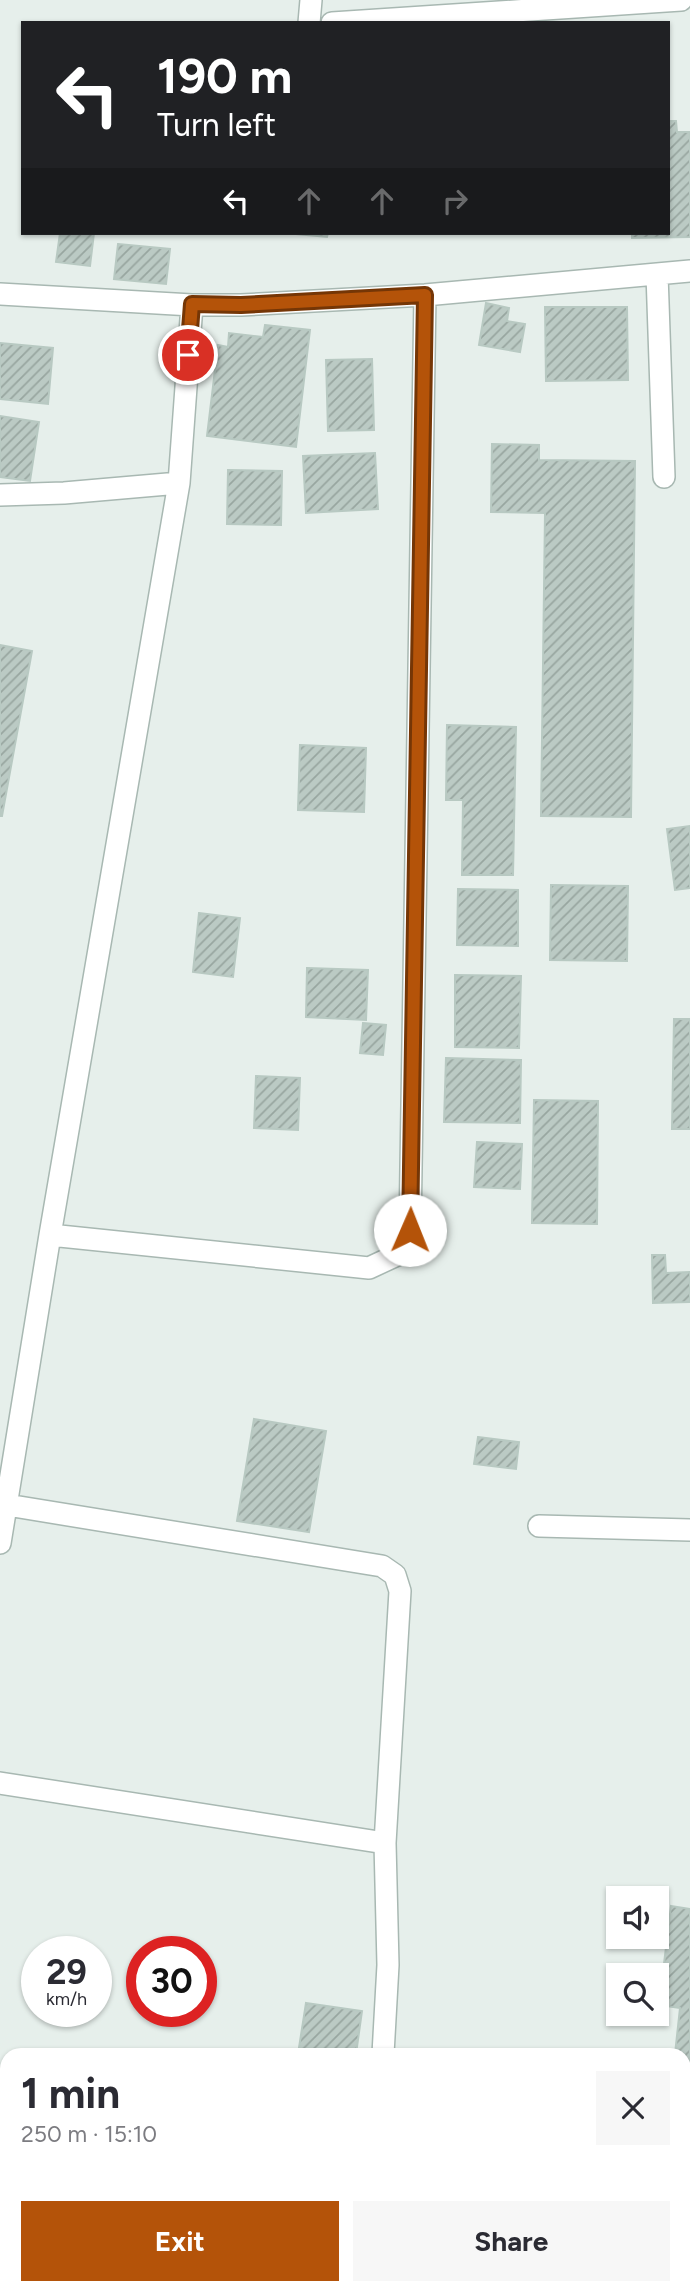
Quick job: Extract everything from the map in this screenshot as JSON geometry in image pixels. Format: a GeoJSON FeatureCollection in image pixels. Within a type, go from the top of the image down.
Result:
{"type":"FeatureCollection","features":[{"type":"Feature","properties":{"kind":"street"},"geometry":{"type":"LineString","coordinates":[[309,21],[311,0]]}},
{"type":"Feature","properties":{"kind":"street"},"geometry":{"type":"LineString","coordinates":[[362,21],[681,0]]}},
{"type":"Feature","properties":{"kind":"street"},"geometry":{"type":"LineString","coordinates":[[0,294],[241,305],[425,295],[690,271]]}},
{"type":"Feature","properties":{"kind":"street"},"geometry":{"type":"LineString","coordinates":[[657,274],[664,477]]}},
{"type":"Feature","properties":{"kind":"street"},"geometry":{"type":"LineString","coordinates":[[50,1235],[369,1268],[397,1255],[410,1230],[425,295]]}},
{"type":"Feature","properties":{"kind":"street"},"geometry":{"type":"LineString","coordinates":[[0,1542],[179,483],[192,304]]}},
{"type":"Feature","properties":{"kind":"street"},"geometry":{"type":"LineString","coordinates":[[0,495],[64,493],[179,483]]}},
{"type":"Feature","properties":{"kind":"street"},"geometry":{"type":"LineString","coordinates":[[7,1505],[382,1566],[396,1576],[400,1591],[385,1843],[388,1965],[383,2048]]}},
{"type":"Feature","properties":{"kind":"street"},"geometry":{"type":"LineString","coordinates":[[539,1527],[690,1530]]}},
{"type":"Feature","properties":{"kind":"street"},"geometry":{"type":"LineString","coordinates":[[0,1783],[385,1843]]}},
{"type":"Feature","properties":{"kind":"building"},"geometry":{"type":"Polygon","coordinates":[[[670,121],[676,121],[677,132],[690,132],[690,237],[632,238],[632,235],[670,235],[670,121]]]}},
{"type":"Feature","properties":{"kind":"building"},"geometry":{"type":"Polygon","coordinates":[[[60,235],[94,235],[90,266],[56,262],[60,235]]]}},
{"type":"Feature","properties":{"kind":"building"},"geometry":{"type":"Polygon","coordinates":[[[118,244],[170,249],[166,284],[114,279],[118,244]]]}},
{"type":"Feature","properties":{"kind":"building"},"geometry":{"type":"Polygon","coordinates":[[[486,303],[509,308],[507,321],[525,324],[520,352],[479,345],[486,303]]]}},
{"type":"Feature","properties":{"kind":"building"},"geometry":{"type":"Polygon","coordinates":[[[545,307],[627,307],[628,380],[546,381],[545,307]]]}},
{"type":"Feature","properties":{"kind":"building"},"geometry":{"type":"Polygon","coordinates":[[[265,325],[310,330],[296,447],[207,436],[218,345],[228,347],[229,333],[263,337],[265,325]]]}},
{"type":"Feature","properties":{"kind":"building"},"geometry":{"type":"Polygon","coordinates":[[[0,343],[53,348],[48,404],[0,399],[0,343]]]}},
{"type":"Feature","properties":{"kind":"building"},"geometry":{"type":"Polygon","coordinates":[[[372,359],[374,430],[328,431],[326,360],[372,359]]]}},
{"type":"Feature","properties":{"kind":"building"},"geometry":{"type":"Polygon","coordinates":[[[0,416],[39,422],[30,481],[0,477],[0,416]]]}},
{"type":"Feature","properties":{"kind":"building"},"geometry":{"type":"Polygon","coordinates":[[[492,444],[539,445],[539,460],[635,461],[631,817],[541,816],[545,513],[491,512],[492,444]]]}},
{"type":"Feature","properties":{"kind":"building"},"geometry":{"type":"Polygon","coordinates":[[[375,453],[378,509],[306,513],[303,456],[375,453]]]}},
{"type":"Feature","properties":{"kind":"building"},"geometry":{"type":"Polygon","coordinates":[[[228,470],[282,471],[281,525],[227,524],[228,470]]]}},
{"type":"Feature","properties":{"kind":"building"},"geometry":{"type":"Polygon","coordinates":[[[0,645],[32,651],[2,816],[0,816],[0,645]]]}},
{"type":"Feature","properties":{"kind":"building"},"geometry":{"type":"Polygon","coordinates":[[[447,725],[516,727],[513,875],[462,875],[463,800],[446,800],[447,725]]]}},
{"type":"Feature","properties":{"kind":"building"},"geometry":{"type":"Polygon","coordinates":[[[300,745],[366,748],[364,812],[298,810],[300,745]]]}},
{"type":"Feature","properties":{"kind":"building"},"geometry":{"type":"Polygon","coordinates":[[[690,826],[690,888],[675,890],[667,829],[690,826]]]}},
{"type":"Feature","properties":{"kind":"building"},"geometry":{"type":"Polygon","coordinates":[[[551,885],[628,886],[627,961],[550,960],[551,885]]]}},
{"type":"Feature","properties":{"kind":"building"},"geometry":{"type":"Polygon","coordinates":[[[458,889],[518,890],[518,946],[457,945],[458,889]]]}},
{"type":"Feature","properties":{"kind":"building"},"geometry":{"type":"Polygon","coordinates":[[[199,913],[240,918],[233,977],[193,972],[199,913]]]}},
{"type":"Feature","properties":{"kind":"building"},"geometry":{"type":"Polygon","coordinates":[[[307,968],[368,970],[366,1020],[306,1017],[307,968]]]}},
{"type":"Feature","properties":{"kind":"building"},"geometry":{"type":"Polygon","coordinates":[[[455,975],[521,976],[519,1048],[455,1047],[455,975]]]}},
{"type":"Feature","properties":{"kind":"building"},"geometry":{"type":"Polygon","coordinates":[[[674,1019],[690,1019],[690,1129],[672,1129],[674,1019]]]}},
{"type":"Feature","properties":{"kind":"building"},"geometry":{"type":"Polygon","coordinates":[[[363,1023],[386,1025],[383,1055],[360,1053],[363,1023]]]}},
{"type":"Feature","properties":{"kind":"building"},"geometry":{"type":"Polygon","coordinates":[[[446,1058],[521,1060],[520,1123],[444,1122],[446,1058]]]}},
{"type":"Feature","properties":{"kind":"building"},"geometry":{"type":"Polygon","coordinates":[[[256,1076],[300,1078],[298,1130],[254,1128],[256,1076]]]}},
{"type":"Feature","properties":{"kind":"building"},"geometry":{"type":"Polygon","coordinates":[[[534,1100],[598,1101],[597,1224],[532,1223],[534,1100]]]}},
{"type":"Feature","properties":{"kind":"building"},"geometry":{"type":"Polygon","coordinates":[[[477,1142],[522,1144],[520,1189],[474,1187],[477,1142]]]}},
{"type":"Feature","properties":{"kind":"building"},"geometry":{"type":"Polygon","coordinates":[[[652,1255],[665,1255],[666,1273],[690,1272],[690,1302],[653,1303],[652,1255]]]}},
{"type":"Feature","properties":{"kind":"building"},"geometry":{"type":"Polygon","coordinates":[[[254,1419],[326,1431],[309,1532],[237,1521],[254,1419]]]}},
{"type":"Feature","properties":{"kind":"building"},"geometry":{"type":"Polygon","coordinates":[[[478,1437],[519,1442],[516,1469],[474,1464],[478,1437]]]}},
{"type":"Feature","properties":{"kind":"building"},"geometry":{"type":"Polygon","coordinates":[[[671,1906],[690,1909],[690,2048],[676,2048],[680,2008],[669,2006],[669,1963],[664,1963],[666,1949],[669,1949],[671,1906]]]}},
{"type":"Feature","properties":{"kind":"building"},"geometry":{"type":"Polygon","coordinates":[[[306,2003],[362,2011],[357,2048],[299,2048],[306,2003]]]}},
{"type":"Feature","properties":{"kind":"route"},"geometry":{"type":"LineString","coordinates":[[188,355],[192,304],[241,305],[425,295],[410,1230]]}}]}
